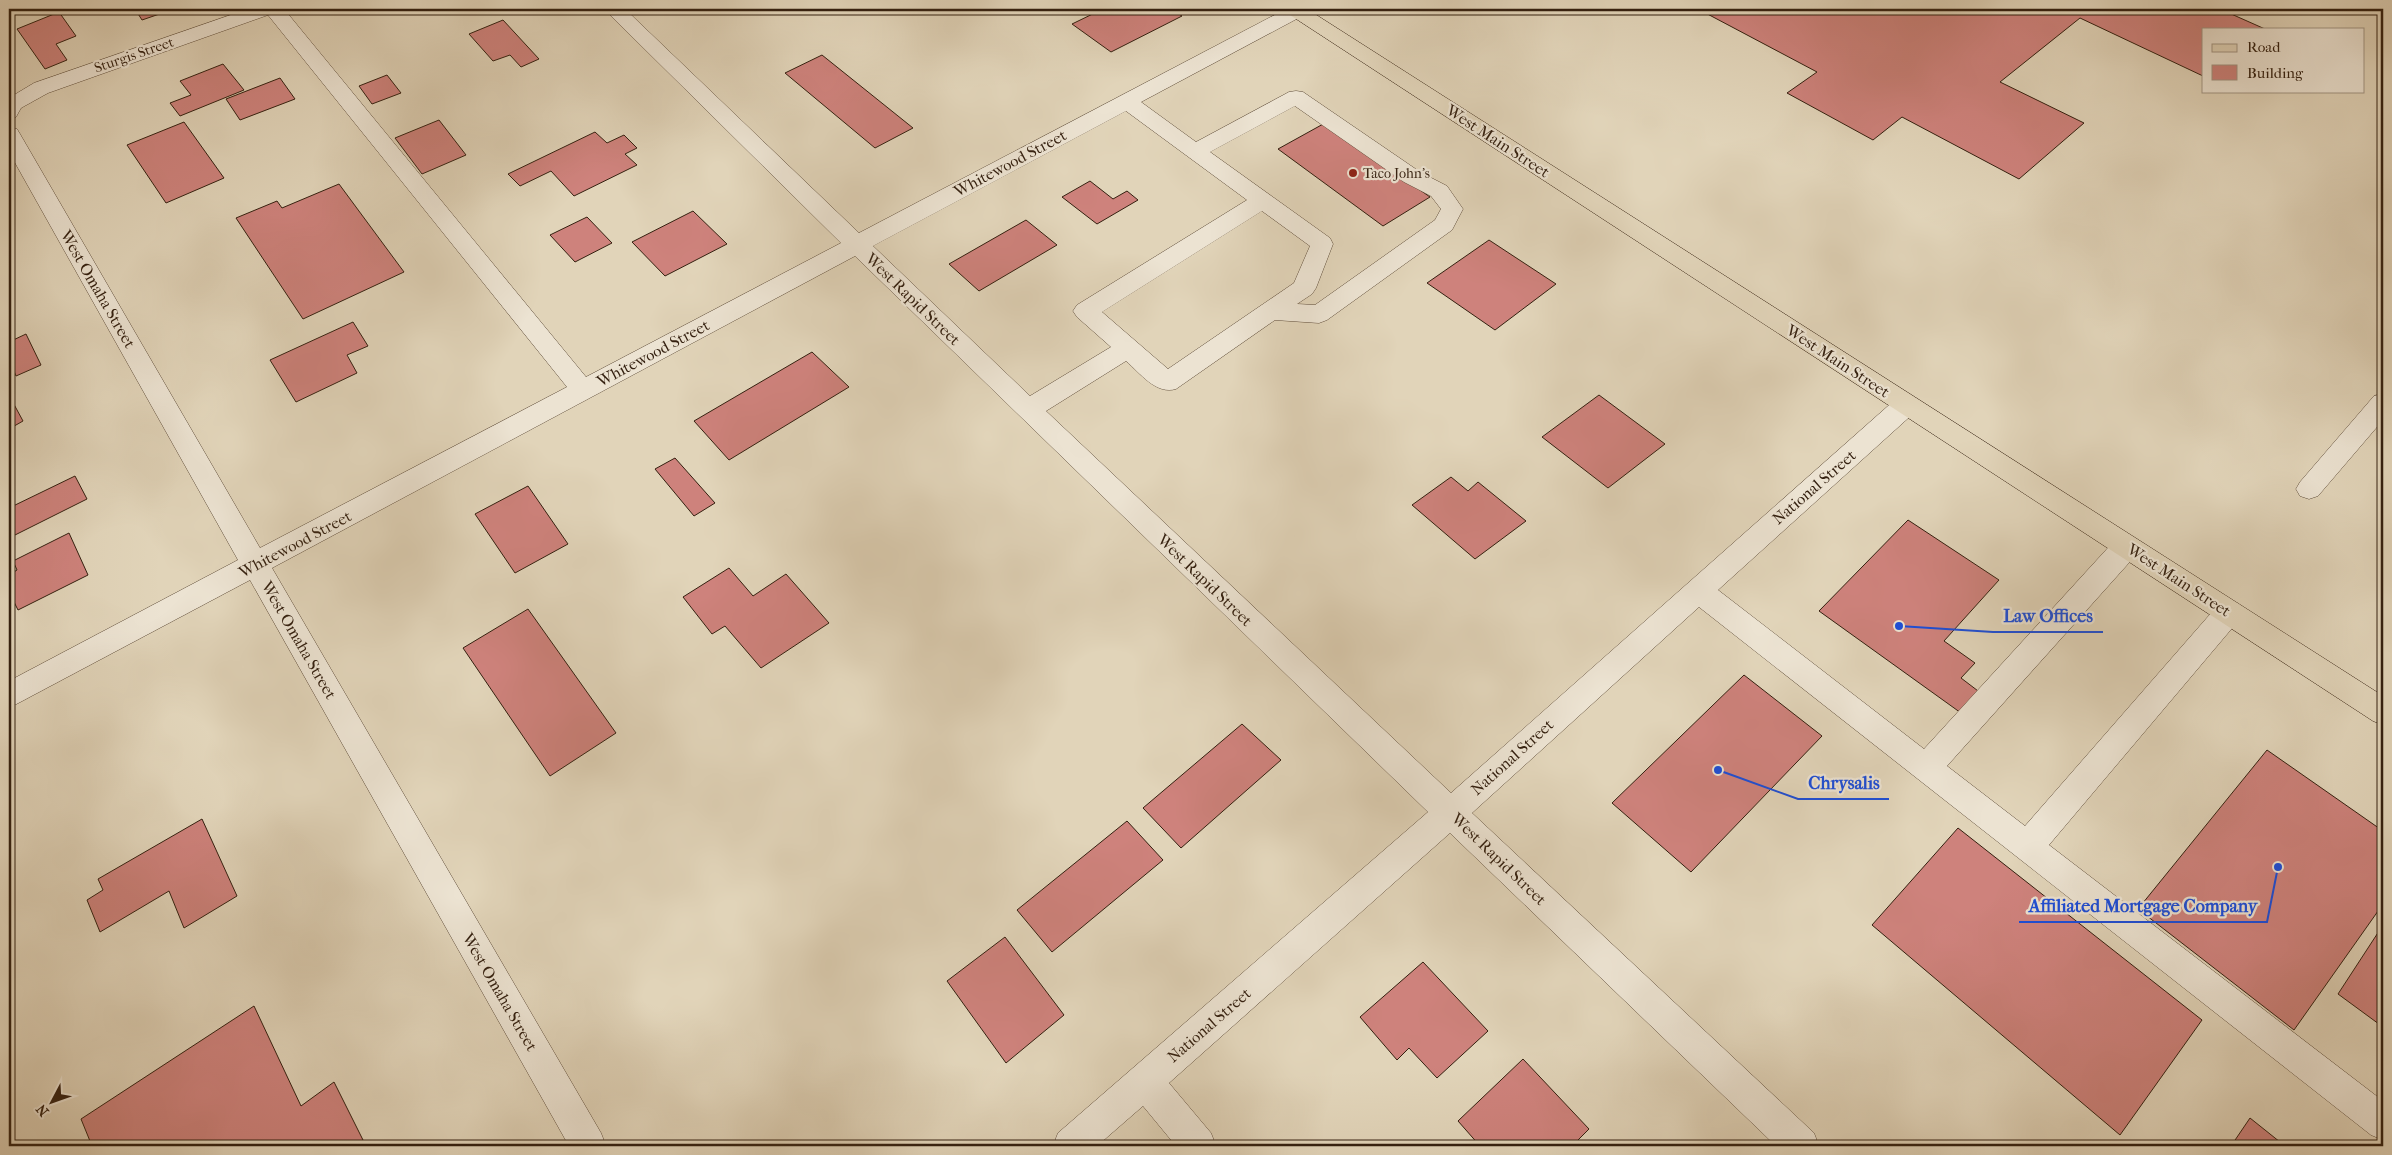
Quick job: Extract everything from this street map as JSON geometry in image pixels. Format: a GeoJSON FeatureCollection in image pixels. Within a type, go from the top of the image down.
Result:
{"type":"FeatureCollection","features":[{"type":"Feature","properties":{"kind":"main road","name":"West Main Street"},"geometry":{"type":"LineString","coordinates":[[1295,10],[2383,712]]}},
{"type":"Feature","properties":{"kind":"street","name":"Sturgis Street"},"geometry":{"type":"LineString","coordinates":[[9,112],[13,104],[41,88],[266,9]]}},
{"type":"Feature","properties":{"kind":"street"},"geometry":{"type":"LineString","coordinates":[[274,9],[583,390]]}},
{"type":"Feature","properties":{"kind":"street","name":"West Rapid Street"},"geometry":{"type":"LineString","coordinates":[[614,9],[1028,410],[1801,1146]]}},
{"type":"Feature","properties":{"kind":"street","name":"Whitewood Street"},"geometry":{"type":"LineString","coordinates":[[9,696],[1295,10]]}},
{"type":"Feature","properties":{"kind":"street"},"geometry":{"type":"LineString","coordinates":[[1195,151],[1296,97],[1412,176],[1439,191],[1452,209],[1444,225],[1319,314],[1272,310]]}},
{"type":"Feature","properties":{"kind":"street"},"geometry":{"type":"LineString","coordinates":[[1126,101],[1322,244],[1304,288],[1167,382],[1085,311],[1262,201]]}},
{"type":"Feature","properties":{"kind":"street","name":"West Omaha Street"},"geometry":{"type":"LineString","coordinates":[[9,134],[588,1146]]}},
{"type":"Feature","properties":{"kind":"street"},"geometry":{"type":"LineString","coordinates":[[1028,410],[1126,348]]}},
{"type":"Feature","properties":{"kind":"street"},"geometry":{"type":"LineString","coordinates":[[2310,489],[2383,403]]}},
{"type":"Feature","properties":{"kind":"street","name":"National Street"},"geometry":{"type":"LineString","coordinates":[[1071,1146],[1450,813],[1906,405]]}},
{"type":"Feature","properties":{"kind":"street"},"geometry":{"type":"LineString","coordinates":[[1926,768],[2126,547]]}},
{"type":"Feature","properties":{"kind":"street"},"geometry":{"type":"LineString","coordinates":[[1697,590],[2383,1123]]}},
{"type":"Feature","properties":{"kind":"street"},"geometry":{"type":"LineString","coordinates":[[2027,847],[2229,612]]}},
{"type":"Feature","properties":{"kind":"street"},"geometry":{"type":"LineString","coordinates":[[1145,1081],[1198,1146]]}},
{"type":"Feature","properties":{"kind":"building"},"geometry":{"type":"Polygon","coordinates":[[[135,9],[174,9],[142,20],[135,9]]]}},
{"type":"Feature","properties":{"kind":"building"},"geometry":{"type":"Polygon","coordinates":[[[1103,9],[1171,9],[1182,16],[1111,52],[1072,24],[1103,9]]]}},
{"type":"Feature","properties":{"kind":"building"},"geometry":{"type":"Polygon","coordinates":[[[1698,9],[2220,9],[2263,28],[2202,28],[2202,76],[2080,18],[2000,82],[2084,123],[2019,179],[1902,117],[1873,140],[1787,93],[1817,72],[1698,9]]]}},
{"type":"Feature","properties":{"kind":"building"},"geometry":{"type":"Polygon","coordinates":[[[59,12],[76,36],[56,44],[67,60],[45,69],[17,29],[59,12]]]}},
{"type":"Feature","properties":{"kind":"building"},"geometry":{"type":"Polygon","coordinates":[[[503,20],[539,59],[521,67],[510,55],[493,61],[469,34],[503,20]]]}},
{"type":"Feature","properties":{"kind":"building"},"geometry":{"type":"Polygon","coordinates":[[[822,55],[913,128],[875,148],[785,73],[822,55]]]}},
{"type":"Feature","properties":{"kind":"building"},"geometry":{"type":"Polygon","coordinates":[[[223,64],[244,90],[180,116],[170,103],[191,95],[180,81],[223,64]]]}},
{"type":"Feature","properties":{"kind":"building"},"geometry":{"type":"Polygon","coordinates":[[[387,75],[401,93],[372,104],[359,86],[387,75]]]}},
{"type":"Feature","properties":{"kind":"building"},"geometry":{"type":"Polygon","coordinates":[[[280,78],[295,99],[240,120],[226,99],[280,78]]]}},
{"type":"Feature","properties":{"kind":"building"},"geometry":{"type":"Polygon","coordinates":[[[439,120],[466,155],[422,174],[395,138],[439,120]]]}},
{"type":"Feature","properties":{"kind":"building"},"geometry":{"type":"Polygon","coordinates":[[[184,122],[224,178],[166,203],[127,145],[184,122]]]}},
{"type":"Feature","properties":{"kind":"building","name":"Taco John's"},"geometry":{"type":"Polygon","coordinates":[[[1325,123],[1430,197],[1383,226],[1278,149],[1325,123]]]}},
{"type":"Feature","properties":{"kind":"building"},"geometry":{"type":"Polygon","coordinates":[[[595,132],[607,143],[624,135],[637,148],[625,154],[637,165],[574,196],[551,171],[520,186],[508,174],[595,132]]]}},
{"type":"Feature","properties":{"kind":"building"},"geometry":{"type":"Polygon","coordinates":[[[1090,181],[1113,199],[1127,191],[1138,200],[1097,224],[1062,197],[1090,181]]]}},
{"type":"Feature","properties":{"kind":"building"},"geometry":{"type":"Polygon","coordinates":[[[339,184],[404,272],[303,319],[236,218],[277,201],[282,208],[339,184]]]}},
{"type":"Feature","properties":{"kind":"building"},"geometry":{"type":"Polygon","coordinates":[[[693,211],[727,244],[665,276],[632,242],[693,211]]]}},
{"type":"Feature","properties":{"kind":"building"},"geometry":{"type":"Polygon","coordinates":[[[587,217],[612,243],[575,262],[550,235],[587,217]]]}},
{"type":"Feature","properties":{"kind":"building"},"geometry":{"type":"Polygon","coordinates":[[[1026,220],[1057,245],[979,291],[949,264],[1026,220]]]}},
{"type":"Feature","properties":{"kind":"building"},"geometry":{"type":"Polygon","coordinates":[[[1489,240],[1556,284],[1495,330],[1427,283],[1489,240]]]}},
{"type":"Feature","properties":{"kind":"building"},"geometry":{"type":"Polygon","coordinates":[[[353,322],[368,346],[347,355],[357,373],[296,402],[270,360],[353,322]]]}},
{"type":"Feature","properties":{"kind":"building"},"geometry":{"type":"Polygon","coordinates":[[[26,334],[41,365],[16,376],[14,371],[9,373],[9,342],[26,334]]]}},
{"type":"Feature","properties":{"kind":"building"},"geometry":{"type":"Polygon","coordinates":[[[812,352],[849,387],[729,460],[694,421],[812,352]]]}},
{"type":"Feature","properties":{"kind":"building"},"geometry":{"type":"Polygon","coordinates":[[[1599,395],[1665,444],[1608,488],[1542,437],[1599,395]]]}},
{"type":"Feature","properties":{"kind":"building"},"geometry":{"type":"Polygon","coordinates":[[[9,398],[23,421],[9,429],[9,398]]]}},
{"type":"Feature","properties":{"kind":"building"},"geometry":{"type":"Polygon","coordinates":[[[675,458],[715,503],[694,516],[655,469],[675,458]]]}},
{"type":"Feature","properties":{"kind":"building"},"geometry":{"type":"Polygon","coordinates":[[[75,476],[87,499],[9,538],[9,508],[75,476]]]}},
{"type":"Feature","properties":{"kind":"building"},"geometry":{"type":"Polygon","coordinates":[[[1451,477],[1468,491],[1478,482],[1526,521],[1475,559],[1412,505],[1451,477]]]}},
{"type":"Feature","properties":{"kind":"building"},"geometry":{"type":"Polygon","coordinates":[[[528,486],[568,544],[515,573],[475,514],[528,486]]]}},
{"type":"Feature","properties":{"kind":"building"},"geometry":{"type":"Polygon","coordinates":[[[1908,520],[1999,580],[1944,641],[1975,663],[1961,678],[1986,697],[1968,718],[1819,611],[1908,520]]]}},
{"type":"Feature","properties":{"kind":"building"},"geometry":{"type":"Polygon","coordinates":[[[69,533],[88,575],[18,610],[12,598],[9,599],[9,575],[17,570],[13,561],[69,533]]]}},
{"type":"Feature","properties":{"kind":"building"},"geometry":{"type":"Polygon","coordinates":[[[729,568],[753,596],[786,574],[829,623],[761,668],[725,626],[712,634],[683,597],[729,568]]]}},
{"type":"Feature","properties":{"kind":"building"},"geometry":{"type":"Polygon","coordinates":[[[528,609],[616,733],[550,776],[463,648],[528,609]]]}},
{"type":"Feature","properties":{"kind":"building"},"geometry":{"type":"Polygon","coordinates":[[[1744,675],[1822,736],[1691,872],[1612,803],[1744,675]]]}},
{"type":"Feature","properties":{"kind":"building"},"geometry":{"type":"Polygon","coordinates":[[[1242,724],[1281,760],[1181,848],[1143,808],[1242,724]]]}},
{"type":"Feature","properties":{"kind":"building"},"geometry":{"type":"Polygon","coordinates":[[[2267,750],[2383,831],[2383,904],[2294,1030],[2138,909],[2267,750]]]}},
{"type":"Feature","properties":{"kind":"building"},"geometry":{"type":"Polygon","coordinates":[[[202,819],[237,896],[184,928],[169,891],[100,932],[87,900],[103,890],[98,879],[202,819]]]}},
{"type":"Feature","properties":{"kind":"building"},"geometry":{"type":"Polygon","coordinates":[[[1127,821],[1163,860],[1052,952],[1017,910],[1127,821]]]}},
{"type":"Feature","properties":{"kind":"building"},"geometry":{"type":"Polygon","coordinates":[[[1958,828],[2202,1020],[2120,1135],[1872,925],[1958,828]]]}},
{"type":"Feature","properties":{"kind":"building"},"geometry":{"type":"Polygon","coordinates":[[[2383,925],[2383,1027],[2338,994],[2383,925]]]}},
{"type":"Feature","properties":{"kind":"building"},"geometry":{"type":"Polygon","coordinates":[[[1005,937],[1064,1015],[1006,1063],[947,981],[1005,937]]]}},
{"type":"Feature","properties":{"kind":"building"},"geometry":{"type":"Polygon","coordinates":[[[1423,962],[1488,1031],[1437,1078],[1409,1048],[1397,1060],[1360,1017],[1423,962]]]}},
{"type":"Feature","properties":{"kind":"building"},"geometry":{"type":"Polygon","coordinates":[[[254,1006],[301,1106],[334,1082],[366,1146],[92,1146],[81,1119],[254,1006]]]}},
{"type":"Feature","properties":{"kind":"building"},"geometry":{"type":"Polygon","coordinates":[[[1523,1059],[1589,1129],[1572,1146],[1480,1146],[1458,1121],[1523,1059]]]}},
{"type":"Feature","properties":{"kind":"building"},"geometry":{"type":"Polygon","coordinates":[[[2250,1118],[2285,1146],[2231,1146],[2250,1118]]]}},
{"type":"Feature","properties":{"kind":"place","name":"Taco John's"},"geometry":{"type":"Point","coordinates":[1353,173]}},
{"type":"Feature","properties":{"kind":"place","name":"Law Offices"},"geometry":{"type":"Point","coordinates":[1899,626]}},
{"type":"Feature","properties":{"kind":"place","name":"Chrysalis"},"geometry":{"type":"Point","coordinates":[1718,770]}},
{"type":"Feature","properties":{"kind":"place","name":"Affiliated Mortgage Company"},"geometry":{"type":"Point","coordinates":[2278,867]}}]}
